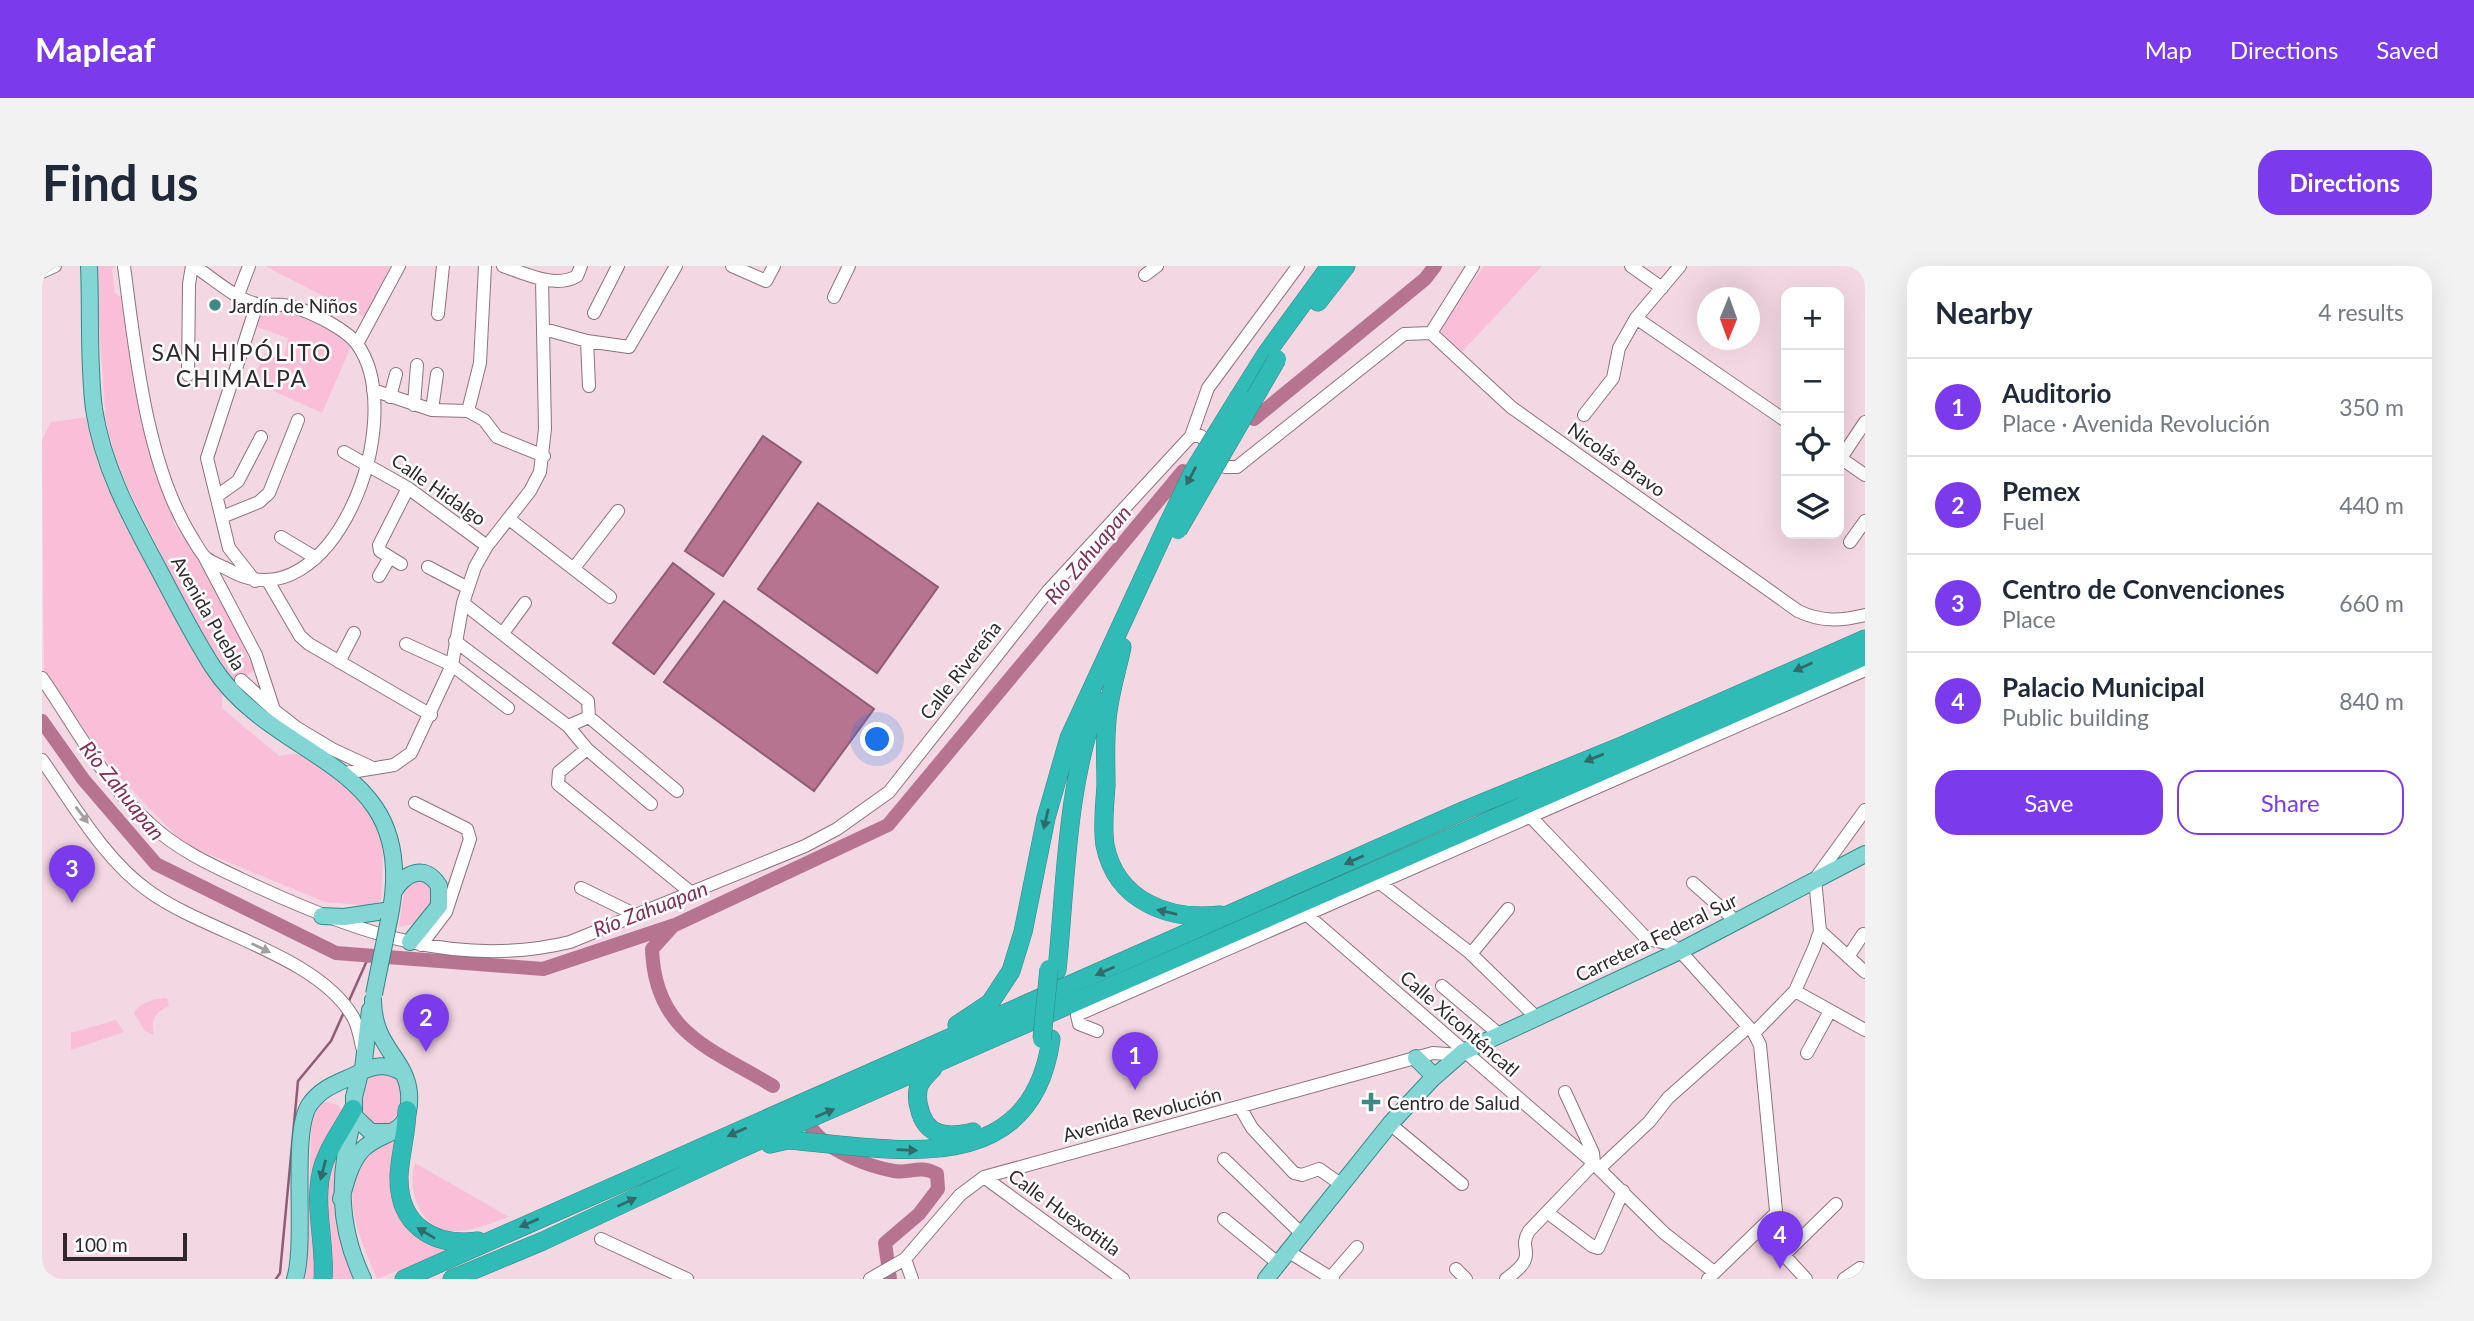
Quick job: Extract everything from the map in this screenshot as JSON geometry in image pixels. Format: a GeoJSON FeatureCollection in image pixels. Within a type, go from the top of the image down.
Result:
{"type":"FeatureCollection","features":[{"type":"Feature","properties":{"kind":"highway"},"geometry":{"type":"LineString","coordinates":[[1053,970],[1084,743],[1194,470],[1266,354],[1330,266]]}},
{"type":"Feature","properties":{"kind":"highway"},"geometry":{"type":"LineString","coordinates":[[934,1045],[942,1034],[990,1003],[1011,971],[1024,932],[1058,769],[1084,708],[1172,528],[1277,359],[1346,266]]}},
{"type":"Feature","properties":{"kind":"highway"},"geometry":{"type":"LineString","coordinates":[[404,1279],[1465,810],[1624,745],[1865,639]]}},
{"type":"Feature","properties":{"kind":"highway"},"geometry":{"type":"LineString","coordinates":[[1122,647],[1108,705],[1106,732],[1105,843],[1112,867],[1127,889],[1150,907],[1168,914],[1205,917],[1234,914]]}},
{"type":"Feature","properties":{"kind":"highway"},"geometry":{"type":"LineString","coordinates":[[452,1279],[498,1261],[740,1149],[935,1066],[1865,656]]}},
{"type":"Feature","properties":{"kind":"highway"},"geometry":{"type":"LineString","coordinates":[[740,1149],[788,1140],[911,1152],[954,1148],[984,1139],[1029,1104],[1043,1079],[1069,775],[1084,708]]}},
{"type":"Feature","properties":{"kind":"highway"},"geometry":{"type":"LineString","coordinates":[[935,1066],[919,1085],[918,1102],[922,1122],[934,1133],[954,1137],[995,1122],[1020,1099],[1047,1039]]}},
{"type":"Feature","properties":{"kind":"highway"},"geometry":{"type":"LineString","coordinates":[[323,1279],[318,1194],[321,1173],[330,1150],[354,1110]]}},
{"type":"Feature","properties":{"kind":"highway"},"geometry":{"type":"LineString","coordinates":[[407,1110],[399,1178],[404,1208],[411,1222],[429,1236],[444,1241],[472,1242],[492,1238]]}},
{"type":"Feature","properties":{"kind":"highway"},"geometry":{"type":"LineString","coordinates":[[474,1279],[498,1261]]}},
{"type":"Feature","properties":{"kind":"main road","name":"Avenida Puebla"},"geometry":{"type":"LineString","coordinates":[[89,266],[94,407],[108,467],[122,499],[198,643],[232,693],[250,709],[345,773],[376,806],[387,834],[394,891],[361,1071]]}},
{"type":"Feature","properties":{"kind":"main road","name":"Carretera Federal Sur"},"geometry":{"type":"LineString","coordinates":[[1266,1279],[1390,1124],[1432,1079],[1462,1054],[1680,951],[1865,854]]}},
{"type":"Feature","properties":{"kind":"main road"},"geometry":{"type":"LineString","coordinates":[[394,891],[400,881],[419,872],[429,874],[439,886],[439,906],[416,943]]}},
{"type":"Feature","properties":{"kind":"main road"},"geometry":{"type":"LineString","coordinates":[[322,916],[390,915]]}},
{"type":"Feature","properties":{"kind":"main road"},"geometry":{"type":"LineString","coordinates":[[341,1199],[358,1155],[368,1145],[390,1135],[399,1127],[407,1110],[408,1088],[403,1073],[379,1035],[374,997]]}},
{"type":"Feature","properties":{"kind":"main road"},"geometry":{"type":"LineString","coordinates":[[1416,1058],[1430,1072],[1432,1079]]}},
{"type":"Feature","properties":{"kind":"main road"},"geometry":{"type":"LineString","coordinates":[[295,1279],[304,1126],[311,1103],[339,1080],[361,1071],[387,1066],[403,1073]]}},
{"type":"Feature","properties":{"kind":"main road"},"geometry":{"type":"LineString","coordinates":[[361,1071],[345,1155],[341,1199],[348,1240],[362,1276]]}},
{"type":"Feature","properties":{"kind":"main road"},"geometry":{"type":"LineString","coordinates":[[311,1103],[332,1096],[354,1110],[364,1128],[376,1133],[391,1132],[399,1127]]}},
{"type":"Feature","properties":{"kind":"street"},"geometry":{"type":"LineString","coordinates":[[42,272],[55,266]]}},
{"type":"Feature","properties":{"kind":"street"},"geometry":{"type":"LineString","coordinates":[[124,266],[142,396],[179,517],[205,558],[256,655],[274,710]]}},
{"type":"Feature","properties":{"kind":"street"},"geometry":{"type":"LineString","coordinates":[[193,266],[257,304],[286,305],[335,325],[357,344],[373,390],[375,424],[369,464],[346,519],[316,558],[296,572],[261,581],[205,558]]}},
{"type":"Feature","properties":{"kind":"street"},"geometry":{"type":"LineString","coordinates":[[188,375],[193,266]]}},
{"type":"Feature","properties":{"kind":"street"},"geometry":{"type":"LineString","coordinates":[[238,295],[248,266]]}},
{"type":"Feature","properties":{"kind":"street"},"geometry":{"type":"LineString","coordinates":[[357,344],[398,266]]}},
{"type":"Feature","properties":{"kind":"street"},"geometry":{"type":"LineString","coordinates":[[438,314],[443,266]]}},
{"type":"Feature","properties":{"kind":"street"},"geometry":{"type":"LineString","coordinates":[[468,411],[480,363],[485,266]]}},
{"type":"Feature","properties":{"kind":"street"},"geometry":{"type":"LineString","coordinates":[[503,266],[522,269],[542,280],[572,279],[581,266]]}},
{"type":"Feature","properties":{"kind":"street"},"geometry":{"type":"LineString","coordinates":[[594,313],[618,266]]}},
{"type":"Feature","properties":{"kind":"street"},"geometry":{"type":"LineString","coordinates":[[544,329],[587,341],[629,347],[676,266]]}},
{"type":"Feature","properties":{"kind":"street"},"geometry":{"type":"LineString","coordinates":[[732,266],[766,281],[774,266]]}},
{"type":"Feature","properties":{"kind":"street"},"geometry":{"type":"LineString","coordinates":[[834,297],[849,266]]}},
{"type":"Feature","properties":{"kind":"street"},"geometry":{"type":"LineString","coordinates":[[1145,275],[1157,266]]}},
{"type":"Feature","properties":{"kind":"street"},"geometry":{"type":"LineString","coordinates":[[1298,266],[1208,388],[1191,436],[1201,436],[1225,467],[1237,467],[1404,334],[1430,333],[1473,266]]}},
{"type":"Feature","properties":{"kind":"street"},"geometry":{"type":"LineString","coordinates":[[1631,266],[1662,288]]}},
{"type":"Feature","properties":{"kind":"street"},"geometry":{"type":"LineString","coordinates":[[1584,415],[1613,378],[1619,348],[1636,318],[1680,266]]}},
{"type":"Feature","properties":{"kind":"street"},"geometry":{"type":"LineString","coordinates":[[345,773],[394,765],[411,754],[452,665],[468,588],[487,546],[530,491],[544,456],[542,280]]}},
{"type":"Feature","properties":{"kind":"street"},"geometry":{"type":"LineString","coordinates":[[257,304],[207,458],[229,548],[261,581],[300,636],[339,662],[431,715]]}},
{"type":"Feature","properties":{"kind":"street"},"geometry":{"type":"LineString","coordinates":[[1636,318],[1781,418]]}},
{"type":"Feature","properties":{"kind":"street","name":"Nicolás Bravo"},"geometry":{"type":"LineString","coordinates":[[1430,333],[1511,407],[1798,611],[1812,618],[1845,621],[1865,615]]}},
{"type":"Feature","properties":{"kind":"street"},"geometry":{"type":"LineString","coordinates":[[587,341],[589,386]]}},
{"type":"Feature","properties":{"kind":"street"},"geometry":{"type":"LineString","coordinates":[[414,405],[417,365]]}},
{"type":"Feature","properties":{"kind":"street"},"geometry":{"type":"LineString","coordinates":[[390,397],[396,374]]}},
{"type":"Feature","properties":{"kind":"street"},"geometry":{"type":"LineString","coordinates":[[432,410],[437,374]]}},
{"type":"Feature","properties":{"kind":"street"},"geometry":{"type":"LineString","coordinates":[[373,390],[432,410],[468,411],[484,420],[497,437],[544,456]]}},
{"type":"Feature","properties":{"kind":"street"},"geometry":{"type":"LineString","coordinates":[[222,517],[264,499],[298,420]]}},
{"type":"Feature","properties":{"kind":"street"},"geometry":{"type":"LineString","coordinates":[[1844,451],[1865,422]]}},
{"type":"Feature","properties":{"kind":"street","name":"Calle Rivereña"},"geometry":{"type":"LineString","coordinates":[[42,678],[122,795],[148,822],[186,853],[360,931],[416,943],[493,953],[534,951],[569,942],[638,916],[688,891],[805,846],[837,829],[889,792],[1048,591],[1191,436]]}},
{"type":"Feature","properties":{"kind":"street"},"geometry":{"type":"LineString","coordinates":[[217,496],[238,481],[261,437]]}},
{"type":"Feature","properties":{"kind":"street","name":"Calle Hidalgo"},"geometry":{"type":"LineString","coordinates":[[344,452],[408,488],[487,546]]}},
{"type":"Feature","properties":{"kind":"street"},"geometry":{"type":"LineString","coordinates":[[1844,460],[1865,475]]}},
{"type":"Feature","properties":{"kind":"street"},"geometry":{"type":"LineString","coordinates":[[379,576],[396,560],[380,551],[379,545],[408,488]]}},
{"type":"Feature","properties":{"kind":"street"},"geometry":{"type":"LineString","coordinates":[[574,568],[618,511]]}},
{"type":"Feature","properties":{"kind":"street"},"geometry":{"type":"LineString","coordinates":[[509,519],[610,597]]}},
{"type":"Feature","properties":{"kind":"street"},"geometry":{"type":"LineString","coordinates":[[1850,542],[1865,521]]}},
{"type":"Feature","properties":{"kind":"street"},"geometry":{"type":"LineString","coordinates":[[281,537],[316,558]]}},
{"type":"Feature","properties":{"kind":"street"},"geometry":{"type":"LineString","coordinates":[[428,567],[468,588]]}},
{"type":"Feature","properties":{"kind":"street"},"geometry":{"type":"LineString","coordinates":[[463,603],[588,701],[594,722],[677,791]]}},
{"type":"Feature","properties":{"kind":"street"},"geometry":{"type":"LineString","coordinates":[[503,633],[525,603]]}},
{"type":"Feature","properties":{"kind":"street"},"geometry":{"type":"LineString","coordinates":[[339,662],[354,633]]}},
{"type":"Feature","properties":{"kind":"street"},"geometry":{"type":"LineString","coordinates":[[455,641],[568,726],[585,745],[651,804]]}},
{"type":"Feature","properties":{"kind":"street"},"geometry":{"type":"LineString","coordinates":[[406,644],[452,665],[508,708]]}},
{"type":"Feature","properties":{"kind":"street"},"geometry":{"type":"LineString","coordinates":[[1097,1031],[1079,1024],[1077,1015],[1865,670]]}},
{"type":"Feature","properties":{"kind":"street"},"geometry":{"type":"LineString","coordinates":[[241,680],[297,728],[332,749],[374,768]]}},
{"type":"Feature","properties":{"kind":"street"},"geometry":{"type":"LineString","coordinates":[[594,722],[585,745],[559,772],[558,784],[688,891]]}},
{"type":"Feature","properties":{"kind":"street"},"geometry":{"type":"LineString","coordinates":[[568,726],[594,722]]}},
{"type":"Feature","properties":{"kind":"street"},"geometry":{"type":"LineString","coordinates":[[42,760],[113,856],[147,891],[202,922],[307,972],[350,1012],[358,1028],[363,1052]]}},
{"type":"Feature","properties":{"kind":"street"},"geometry":{"type":"LineString","coordinates":[[415,803],[467,829],[470,839],[446,912],[416,943]]}},
{"type":"Feature","properties":{"kind":"street"},"geometry":{"type":"LineString","coordinates":[[1506,1279],[1525,1262],[1528,1255],[1525,1236],[1529,1231],[1597,1166],[1649,1122],[1668,1098],[1795,991],[1820,931],[1815,879],[1865,810]]}},
{"type":"Feature","properties":{"kind":"street"},"geometry":{"type":"LineString","coordinates":[[1529,815],[1647,939],[1668,943],[1680,951],[1751,1030],[1759,1045],[1774,1215],[1784,1255],[1806,1279]]}},
{"type":"Feature","properties":{"kind":"street"},"geometry":{"type":"LineString","coordinates":[[1380,883],[1468,952],[1537,1018]]}},
{"type":"Feature","properties":{"kind":"street"},"geometry":{"type":"LineString","coordinates":[[1693,883],[1737,922]]}},
{"type":"Feature","properties":{"kind":"street"},"geometry":{"type":"LineString","coordinates":[[581,888],[638,916]]}},
{"type":"Feature","properties":{"kind":"street"},"geometry":{"type":"LineString","coordinates":[[1468,952],[1475,950],[1508,909]]}},
{"type":"Feature","properties":{"kind":"street","name":"Calle Xicohténcatl"},"geometry":{"type":"LineString","coordinates":[[1306,914],[1462,1054],[1597,1166],[1711,1276]]}},
{"type":"Feature","properties":{"kind":"street"},"geometry":{"type":"LineString","coordinates":[[1820,931],[1865,972]]}},
{"type":"Feature","properties":{"kind":"street"},"geometry":{"type":"LineString","coordinates":[[1848,957],[1863,934]]}},
{"type":"Feature","properties":{"kind":"street"},"geometry":{"type":"LineString","coordinates":[[1442,986],[1500,1035]]}},
{"type":"Feature","properties":{"kind":"street"},"geometry":{"type":"LineString","coordinates":[[1795,991],[1830,1011],[1863,1025]]}},
{"type":"Feature","properties":{"kind":"street"},"geometry":{"type":"LineString","coordinates":[[1807,1053],[1830,1011]]}},
{"type":"Feature","properties":{"kind":"street","name":"Avenida Revolución"},"geometry":{"type":"LineString","coordinates":[[871,1278],[902,1261],[960,1195],[984,1177],[1416,1058],[1446,1052],[1462,1054]]}},
{"type":"Feature","properties":{"kind":"street"},"geometry":{"type":"LineString","coordinates":[[1565,1092],[1597,1166]]}},
{"type":"Feature","properties":{"kind":"street"},"geometry":{"type":"LineString","coordinates":[[1240,1107],[1252,1128],[1294,1173],[1302,1175],[1320,1169],[1342,1185]]}},
{"type":"Feature","properties":{"kind":"street"},"geometry":{"type":"LineString","coordinates":[[1390,1124],[1462,1184]]}},
{"type":"Feature","properties":{"kind":"street"},"geometry":{"type":"LineString","coordinates":[[1224,1159],[1303,1235]]}},
{"type":"Feature","properties":{"kind":"street","name":"Calle Huexotitla"},"geometry":{"type":"LineString","coordinates":[[984,1177],[1123,1279]]}},
{"type":"Feature","properties":{"kind":"street"},"geometry":{"type":"LineString","coordinates":[[1552,1216],[1592,1247],[1598,1248],[1623,1191]]}},
{"type":"Feature","properties":{"kind":"street"},"geometry":{"type":"LineString","coordinates":[[1784,1255],[1836,1204]]}},
{"type":"Feature","properties":{"kind":"street"},"geometry":{"type":"LineString","coordinates":[[1711,1276],[1774,1215]]}},
{"type":"Feature","properties":{"kind":"street"},"geometry":{"type":"LineString","coordinates":[[1224,1219],[1284,1258],[1332,1278],[1357,1247]]}},
{"type":"Feature","properties":{"kind":"street"},"geometry":{"type":"LineString","coordinates":[[601,1239],[687,1279]]}},
{"type":"Feature","properties":{"kind":"street"},"geometry":{"type":"LineString","coordinates":[[902,1261],[912,1279]]}},
{"type":"Feature","properties":{"kind":"street"},"geometry":{"type":"LineString","coordinates":[[1844,1279],[1860,1268]]}},
{"type":"Feature","properties":{"kind":"street"},"geometry":{"type":"LineString","coordinates":[[1457,1269],[1465,1279]]}},
{"type":"Feature","properties":{"kind":"shaded area"},"geometry":{"type":"Polygon","coordinates":[[[95,266],[116,266],[112,269],[115,293],[126,301],[139,398],[174,524],[224,594],[250,641],[242,645],[255,670],[245,676],[256,699],[233,680],[196,624],[119,470],[106,423],[95,266]]]}},
{"type":"Feature","properties":{"kind":"shaded area"},"geometry":{"type":"Polygon","coordinates":[[[265,266],[390,266],[366,318],[265,266]]]}},
{"type":"Feature","properties":{"kind":"shaded area"},"geometry":{"type":"Polygon","coordinates":[[[1484,266],[1542,266],[1462,352],[1438,329],[1484,266]]]}},
{"type":"Feature","properties":{"kind":"shaded area"},"geometry":{"type":"Polygon","coordinates":[[[280,307],[353,342],[322,413],[252,381],[265,353],[284,358],[288,338],[257,327],[262,311],[280,307]]]}},
{"type":"Feature","properties":{"kind":"shaded area"},"geometry":{"type":"Polygon","coordinates":[[[88,417],[108,488],[222,691],[222,708],[279,756],[308,752],[347,784],[372,813],[380,832],[383,861],[381,900],[374,906],[325,902],[184,844],[113,770],[44,671],[42,440],[51,422],[88,417]]]}},
{"type":"Feature","properties":{"kind":"shaded area"},"geometry":{"type":"Polygon","coordinates":[[[763,436],[801,462],[723,576],[685,551],[763,436]]]}},
{"type":"Feature","properties":{"kind":"shaded area"},"geometry":{"type":"Polygon","coordinates":[[[818,503],[938,587],[877,673],[758,589],[818,503]]]}},
{"type":"Feature","properties":{"kind":"shaded area"},"geometry":{"type":"Polygon","coordinates":[[[673,563],[714,594],[654,674],[613,643],[673,563]]]}},
{"type":"Feature","properties":{"kind":"shaded area"},"geometry":{"type":"Polygon","coordinates":[[[724,601],[874,709],[814,791],[664,682],[724,601]]]}},
{"type":"Feature","properties":{"kind":"shaded area"},"geometry":{"type":"Polygon","coordinates":[[[410,878],[431,880],[435,898],[417,923],[399,927],[404,892],[410,878]]]}},
{"type":"Feature","properties":{"kind":"shaded area"},"geometry":{"type":"Polygon","coordinates":[[[167,998],[169,1006],[160,1011],[153,1021],[154,1035],[145,1031],[134,1013],[144,1003],[167,998]]]}},
{"type":"Feature","properties":{"kind":"shaded area"},"geometry":{"type":"Polygon","coordinates":[[[116,1020],[124,1032],[71,1050],[71,1033],[116,1020]]]}},
{"type":"Feature","properties":{"kind":"shaded area"},"geometry":{"type":"Polygon","coordinates":[[[389,1069],[403,1084],[400,1111],[390,1123],[375,1125],[363,1109],[364,1089],[370,1076],[389,1069]]]}},
{"type":"Feature","properties":{"kind":"shaded area"},"geometry":{"type":"Polygon","coordinates":[[[319,1103],[337,1105],[344,1113],[323,1154],[320,1279],[306,1279],[312,1113],[319,1103]]]}},
{"type":"Feature","properties":{"kind":"shaded area"},"geometry":{"type":"Polygon","coordinates":[[[397,1138],[396,1184],[441,1247],[449,1250],[377,1279],[358,1232],[352,1199],[354,1182],[359,1167],[369,1152],[397,1138]]]}},
{"type":"Feature","properties":{"kind":"shaded area"},"geometry":{"type":"Polygon","coordinates":[[[340,1144],[356,1279],[328,1279],[326,1167],[340,1144]]]}},
{"type":"Feature","properties":{"kind":"shaded area"},"geometry":{"type":"Polygon","coordinates":[[[415,1163],[509,1217],[465,1230],[450,1231],[430,1223],[423,1215],[414,1195],[415,1163]]]}},
{"type":"Feature","properties":{"kind":"waterway","name":"Río Zahuapan"},"geometry":{"type":"LineString","coordinates":[[1254,419],[1425,279],[1435,266]]}},
{"type":"Feature","properties":{"kind":"waterway","name":"Río Zahuapan"},"geometry":{"type":"LineString","coordinates":[[42,721],[83,779],[156,864],[336,953],[543,969],[675,925],[888,825],[1183,471]]}},
{"type":"Feature","properties":{"kind":"waterway"},"geometry":{"type":"LineString","coordinates":[[672,927],[652,949],[655,977],[663,1000],[675,1019],[690,1035],[708,1048],[773,1086]]}},
{"type":"Feature","properties":{"kind":"waterway"},"geometry":{"type":"LineString","coordinates":[[348,1003],[369,956]]}},
{"type":"Feature","properties":{"kind":"waterway"},"geometry":{"type":"LineString","coordinates":[[276,1279],[280,1273],[298,1081],[331,1041],[344,1012]]}},
{"type":"Feature","properties":{"kind":"waterway"},"geometry":{"type":"LineString","coordinates":[[811,1128],[827,1144],[860,1161],[894,1171],[920,1169],[937,1174],[938,1189],[919,1214],[885,1243],[890,1279]]}},
{"type":"Feature","properties":{"kind":"place","name":"Jardín de Niños"},"geometry":{"type":"Point","coordinates":[215,305]}},
{"type":"Feature","properties":{"kind":"place","name":"Centro de Convenciones"},"geometry":{"type":"Point","coordinates":[72,903]}},
{"type":"Feature","properties":{"kind":"place","name":"Pemex"},"geometry":{"type":"Point","coordinates":[426,1052]}},
{"type":"Feature","properties":{"kind":"place","name":"Auditorio"},"geometry":{"type":"Point","coordinates":[1135,1090]}},
{"type":"Feature","properties":{"kind":"place","name":"Centro de Salud"},"geometry":{"type":"Point","coordinates":[1371,1102]}},
{"type":"Feature","properties":{"kind":"place","name":"Palacio Municipal"},"geometry":{"type":"Point","coordinates":[1780,1269]}},
{"type":"Feature","properties":{"kind":"district","name":"SAN HIPÓLITO CHIMALPA"},"geometry":{"type":"Point","coordinates":[242,365]}}]}
